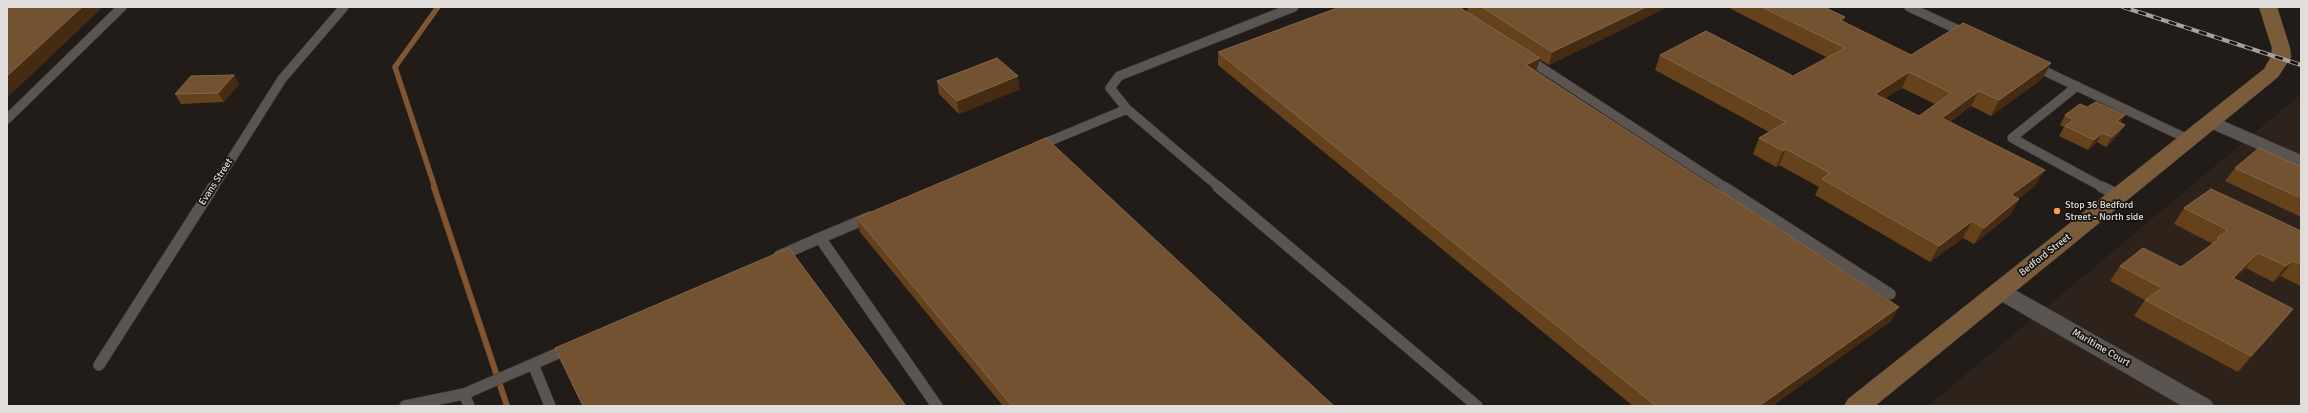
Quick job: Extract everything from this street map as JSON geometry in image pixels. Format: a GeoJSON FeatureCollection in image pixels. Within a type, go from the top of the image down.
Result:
{"type":"FeatureCollection","features":[{"type":"Feature","properties":{"kind":"street","name":"Bedford Street"},"geometry":{"type":"LineString","coordinates":[[1857,406],[2190,140],[2271,73],[2281,57],[2281,45],[2268,7]]}},
{"type":"Feature","properties":{"kind":"street"},"geometry":{"type":"LineString","coordinates":[[2212,122],[2301,162]]}},
{"type":"Feature","properties":{"kind":"street","name":"Maritime Court"},"geometry":{"type":"LineString","coordinates":[[2000,291],[2202,406]]}},
{"type":"Feature","properties":{"kind":"lane"},"geometry":{"type":"LineString","coordinates":[[7,119],[122,7]]}},
{"type":"Feature","properties":{"kind":"lane","name":"Evans Street"},"geometry":{"type":"LineString","coordinates":[[99,364],[282,80],[344,7]]}},
{"type":"Feature","properties":{"kind":"lane"},"geometry":{"type":"LineString","coordinates":[[1294,7],[1119,76],[1110,88],[1127,109],[1477,406]]}},
{"type":"Feature","properties":{"kind":"lane"},"geometry":{"type":"LineString","coordinates":[[1909,7],[1972,37]]}},
{"type":"Feature","properties":{"kind":"lane"},"geometry":{"type":"LineString","coordinates":[[1519,53],[1890,294]]}},
{"type":"Feature","properties":{"kind":"lane"},"geometry":{"type":"LineString","coordinates":[[2028,63],[2190,140]]}},
{"type":"Feature","properties":{"kind":"lane"},"geometry":{"type":"LineString","coordinates":[[2077,86],[2012,138],[2120,196]]}},
{"type":"Feature","properties":{"kind":"lane"},"geometry":{"type":"LineString","coordinates":[[1032,149],[1127,109]]}},
{"type":"Feature","properties":{"kind":"lane"},"geometry":{"type":"LineString","coordinates":[[769,260],[878,213]]}},
{"type":"Feature","properties":{"kind":"lane"},"geometry":{"type":"LineString","coordinates":[[820,238],[938,406]]}},
{"type":"Feature","properties":{"kind":"lane"},"geometry":{"type":"LineString","coordinates":[[405,406],[464,394],[583,342]]}},
{"type":"Feature","properties":{"kind":"lane"},"geometry":{"type":"LineString","coordinates":[[533,364],[550,406]]}},
{"type":"Feature","properties":{"kind":"lane"},"geometry":{"type":"LineString","coordinates":[[464,394],[468,406]]}},
{"type":"Feature","properties":{"kind":"lane"},"geometry":{"type":"LineString","coordinates":[[409,406],[424,401]]}},
{"type":"Feature","properties":{"kind":"shaded area"},"geometry":{"type":"Polygon","coordinates":[[[2301,94],[2301,406],[1928,406],[2301,94]]]}},
{"type":"Feature","properties":{"kind":"building"},"geometry":{"type":"Polygon","coordinates":[[[7,7],[82,7],[7,76],[7,7]]]}},
{"type":"Feature","properties":{"kind":"building"},"geometry":{"type":"Polygon","coordinates":[[[1340,7],[1459,7],[1540,58],[1526,65],[1899,307],[1759,406],[1656,406],[1218,52],[1340,7]]]}},
{"type":"Feature","properties":{"kind":"building"},"geometry":{"type":"Polygon","coordinates":[[[1482,7],[1646,7],[1552,52],[1482,7]]]}},
{"type":"Feature","properties":{"kind":"building"},"geometry":{"type":"Polygon","coordinates":[[[1762,7],[1824,7],[1845,17],[1840,20],[1911,55],[1963,23],[2051,63],[1999,100],[1979,91],[1942,118],[2045,170],[2011,195],[2019,199],[1984,228],[1972,221],[1939,246],[1822,179],[1830,173],[1786,149],[1783,151],[1759,138],[1786,122],[1660,55],[1706,31],[1793,76],[1845,48],[1762,7]],[[1909,72],[1875,94],[1919,116],[1951,93],[1909,72]]]}},
{"type":"Feature","properties":{"kind":"building"},"geometry":{"type":"Polygon","coordinates":[[[997,58],[1018,76],[957,101],[937,81],[997,58]]]}},
{"type":"Feature","properties":{"kind":"building"},"geometry":{"type":"Polygon","coordinates":[[[234,75],[218,93],[175,94],[191,76],[234,75]]]}},
{"type":"Feature","properties":{"kind":"building"},"geometry":{"type":"Polygon","coordinates":[[[2096,102],[2125,115],[2117,121],[2125,125],[2112,137],[2102,133],[2094,140],[2065,126],[2074,120],[2065,115],[2080,104],[2087,107],[2096,102]]]}},
{"type":"Feature","properties":{"kind":"building"},"geometry":{"type":"Polygon","coordinates":[[[1046,138],[1334,406],[1012,406],[857,218],[1046,138]]]}},
{"type":"Feature","properties":{"kind":"building"},"geometry":{"type":"Polygon","coordinates":[[[2259,148],[2301,167],[2301,198],[2235,168],[2259,148]]]}},
{"type":"Feature","properties":{"kind":"building"},"geometry":{"type":"Polygon","coordinates":[[[2211,189],[2301,231],[2301,264],[2293,261],[2286,266],[2258,253],[2233,278],[2293,309],[2251,356],[2145,300],[2162,288],[2120,266],[2143,248],[2181,267],[2219,239],[2217,238],[2228,230],[2184,208],[2211,189]]]}},
{"type":"Feature","properties":{"kind":"building"},"geometry":{"type":"Polygon","coordinates":[[[789,248],[906,406],[583,406],[555,348],[789,248]]]}},
{"type":"Feature","properties":{"kind":"waterway"},"geometry":{"type":"LineString","coordinates":[[435,188],[395,67],[438,7]]}},
{"type":"Feature","properties":{"kind":"waterway"},"geometry":{"type":"LineString","coordinates":[[434,187],[507,406]]}},
{"type":"Feature","properties":{"kind":"railway"},"geometry":{"type":"LineString","coordinates":[[2123,7],[2301,65]]}},
{"type":"Feature","properties":{"kind":"place","name":"Stop 36 Bedford Street - North side"},"geometry":{"type":"Point","coordinates":[2057,211]}}]}
